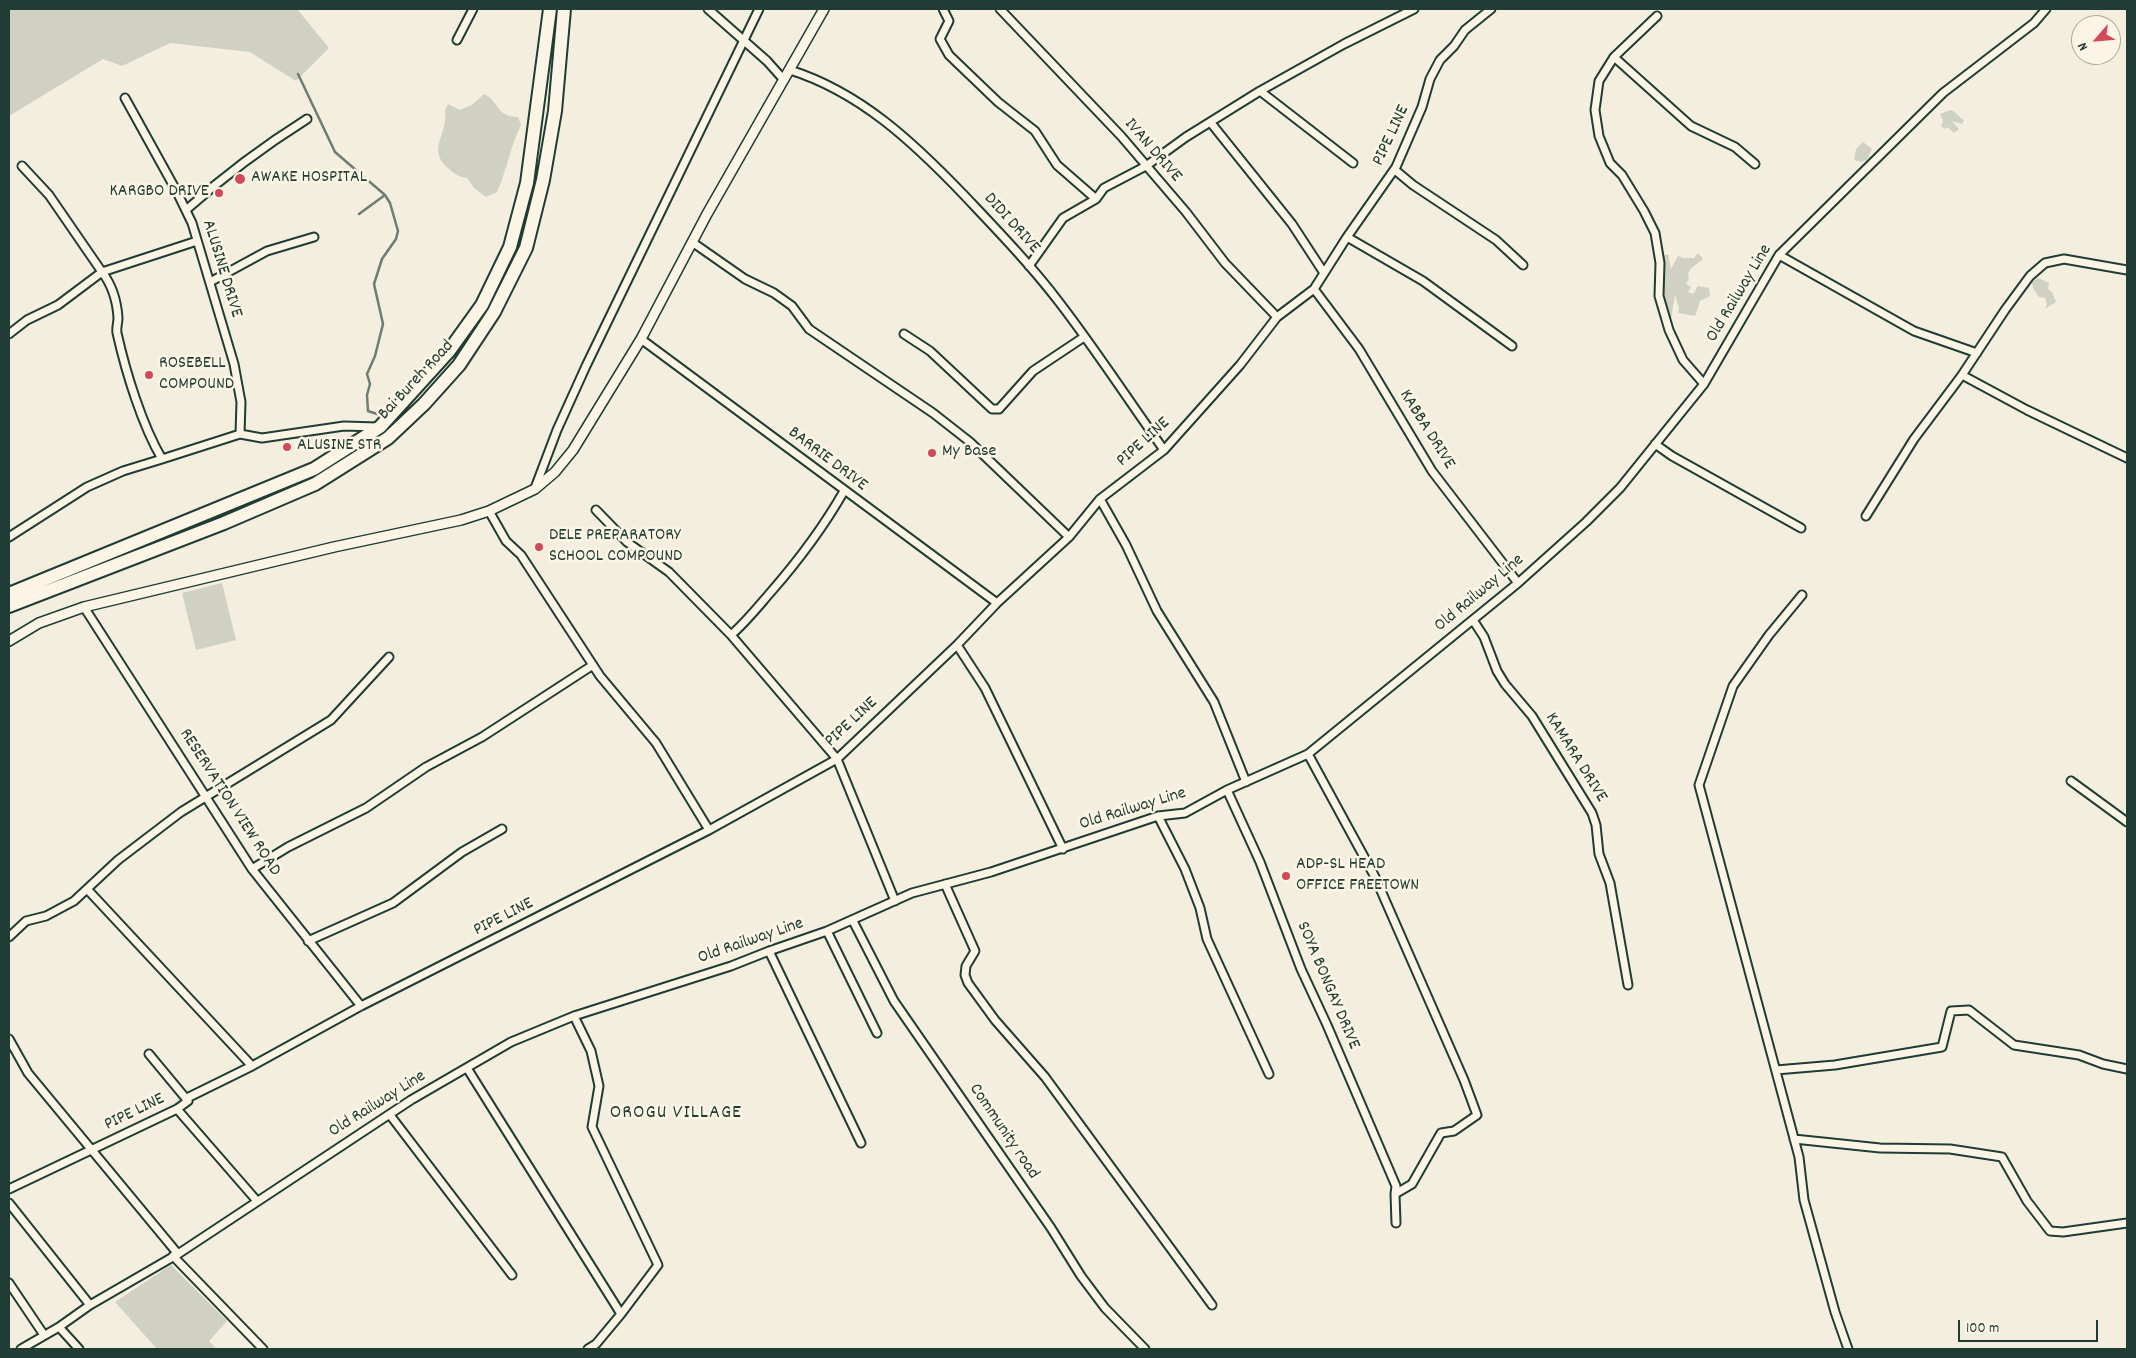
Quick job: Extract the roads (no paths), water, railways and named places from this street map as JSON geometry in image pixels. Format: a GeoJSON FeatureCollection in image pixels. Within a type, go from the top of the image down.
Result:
{"type":"FeatureCollection","features":[{"type":"Feature","properties":{"kind":"highway","name":"Bai Bureh Road"},"geometry":{"type":"LineString","coordinates":[[9,594],[314,469],[380,427],[449,351],[482,305],[510,246],[527,183],[550,9]]}},
{"type":"Feature","properties":{"kind":"highway","name":"Bai Bureh Road"},"geometry":{"type":"LineString","coordinates":[[9,606],[224,523],[315,484],[388,438],[424,404],[459,365],[494,312],[526,248],[543,180],[554,120],[564,9]]}},
{"type":"Feature","properties":{"kind":"street"},"geometry":{"type":"LineString","coordinates":[[457,40],[473,9]]}},
{"type":"Feature","properties":{"kind":"street"},"geometry":{"type":"LineString","coordinates":[[708,9],[744,40],[784,80]]}},
{"type":"Feature","properties":{"kind":"street"},"geometry":{"type":"LineString","coordinates":[[534,489],[557,430],[586,366],[759,9]]}},
{"type":"Feature","properties":{"kind":"street"},"geometry":{"type":"LineString","coordinates":[[9,641],[39,623],[84,607],[334,547],[461,520],[489,511],[534,489],[555,472],[573,450],[641,339],[692,242],[824,9]]}},
{"type":"Feature","properties":{"kind":"street"},"geometry":{"type":"LineString","coordinates":[[943,9],[949,21],[940,39],[949,55],[998,102],[1034,131],[1057,165],[1096,199]]}},
{"type":"Feature","properties":{"kind":"street","name":"IVAN DRIVE"},"geometry":{"type":"LineString","coordinates":[[1000,9],[1114,129],[1186,212],[1224,263],[1277,317]]}},
{"type":"Feature","properties":{"kind":"street"},"geometry":{"type":"LineString","coordinates":[[1029,266],[1063,218],[1096,199],[1104,188],[1146,166],[1186,137],[1260,91],[1344,44],[1414,9]]}},
{"type":"Feature","properties":{"kind":"street","name":"PIPE LINE"},"geometry":{"type":"LineString","coordinates":[[9,1189],[177,1109],[188,1101],[187,1098],[252,1066],[361,1006],[709,830],[836,759],[957,644],[997,603],[1069,538],[1100,499],[1164,450],[1240,365],[1277,317],[1314,289],[1347,237],[1395,170],[1422,107],[1430,79],[1440,60],[1454,46],[1465,30],[1491,9]]}},
{"type":"Feature","properties":{"kind":"street","name":"Old Railway Line"},"geometry":{"type":"LineString","coordinates":[[21,1349],[59,1327],[90,1305],[175,1255],[390,1114],[511,1042],[574,1016],[732,966],[769,951],[827,932],[912,893],[990,872],[1158,816],[1184,813],[1227,790],[1308,754],[1518,583],[1586,522],[1620,488],[1704,384],[1779,255],[1943,93],[2034,23],[2046,9]]}},
{"type":"Feature","properties":{"kind":"street"},"geometry":{"type":"LineString","coordinates":[[1657,16],[1614,58],[1599,81],[1595,110],[1599,136],[1610,163],[1622,175],[1655,233],[1660,263],[1659,296],[1669,330],[1683,360],[1704,384]]}},
{"type":"Feature","properties":{"kind":"street"},"geometry":{"type":"LineString","coordinates":[[1614,58],[1691,126],[1735,147],[1755,164]]}},
{"type":"Feature","properties":{"kind":"street","name":"DIDI DRIVE"},"geometry":{"type":"LineString","coordinates":[[790,70],[812,77],[857,100],[897,130],[957,188],[1029,266],[1084,336],[1164,450]]}},
{"type":"Feature","properties":{"kind":"street"},"geometry":{"type":"LineString","coordinates":[[1260,91],[1353,164]]}},
{"type":"Feature","properties":{"kind":"street","name":"ALUSINE DRIVE"},"geometry":{"type":"LineString","coordinates":[[125,98],[186,210],[197,241],[234,364],[241,402],[240,434]]}},
{"type":"Feature","properties":{"kind":"street"},"geometry":{"type":"LineString","coordinates":[[186,210],[223,177],[279,136],[307,119]]}},
{"type":"Feature","properties":{"kind":"street"},"geometry":{"type":"LineString","coordinates":[[1211,123],[1292,224],[1324,273]]}},
{"type":"Feature","properties":{"kind":"street"},"geometry":{"type":"LineString","coordinates":[[22,166],[48,195],[109,282],[116,303],[118,319],[116,330],[129,374],[153,444],[162,460]]}},
{"type":"Feature","properties":{"kind":"street"},"geometry":{"type":"LineString","coordinates":[[1395,170],[1414,185],[1496,240],[1523,265]]}},
{"type":"Feature","properties":{"kind":"street"},"geometry":{"type":"LineString","coordinates":[[210,282],[267,251],[314,237]]}},
{"type":"Feature","properties":{"kind":"street"},"geometry":{"type":"LineString","coordinates":[[1347,237],[1423,281],[1512,346]]}},
{"type":"Feature","properties":{"kind":"street"},"geometry":{"type":"LineString","coordinates":[[9,334],[27,320],[58,305],[102,272],[197,241]]}},
{"type":"Feature","properties":{"kind":"street"},"geometry":{"type":"LineString","coordinates":[[692,242],[745,278],[774,292],[792,306],[809,329],[933,413],[970,442],[1069,538]]}},
{"type":"Feature","properties":{"kind":"street"},"geometry":{"type":"LineString","coordinates":[[1779,255],[1914,332],[1977,353]]}},
{"type":"Feature","properties":{"kind":"street"},"geometry":{"type":"LineString","coordinates":[[1866,516],[1914,439],[1962,375],[2021,286],[2045,263],[2054,260],[2070,259],[2127,270]]}},
{"type":"Feature","properties":{"kind":"street","name":"KABBA DRIVE"},"geometry":{"type":"LineString","coordinates":[[1314,289],[1359,349],[1432,471],[1518,583]]}},
{"type":"Feature","properties":{"kind":"street"},"geometry":{"type":"LineString","coordinates":[[904,334],[930,351],[992,409],[999,409],[1033,371],[1084,336]]}},
{"type":"Feature","properties":{"kind":"street","name":"BARRIE DRIVE"},"geometry":{"type":"LineString","coordinates":[[641,339],[997,603]]}},
{"type":"Feature","properties":{"kind":"street"},"geometry":{"type":"LineString","coordinates":[[1962,375],[2027,410],[2127,458]]}},
{"type":"Feature","properties":{"kind":"street"},"geometry":{"type":"LineString","coordinates":[[9,537],[86,488],[123,471],[162,460],[188,449],[240,434],[262,438],[344,426],[380,427]]}},
{"type":"Feature","properties":{"kind":"street"},"geometry":{"type":"LineString","coordinates":[[1655,444],[1672,456],[1801,528]]}},
{"type":"Feature","properties":{"kind":"street"},"geometry":{"type":"LineString","coordinates":[[731,636],[743,625],[824,527],[844,491]]}},
{"type":"Feature","properties":{"kind":"street"},"geometry":{"type":"LineString","coordinates":[[1100,499],[1126,545],[1157,611],[1214,702],[1246,782]]}},
{"type":"Feature","properties":{"kind":"street"},"geometry":{"type":"LineString","coordinates":[[596,510],[627,542],[669,572],[731,636],[836,759],[895,901]]}},
{"type":"Feature","properties":{"kind":"street"},"geometry":{"type":"LineString","coordinates":[[489,511],[506,541],[521,555],[593,665],[656,742],[709,830]]}},
{"type":"Feature","properties":{"kind":"street"},"geometry":{"type":"LineString","coordinates":[[1802,595],[1769,635],[1733,686],[1699,785],[1799,1156],[1804,1200],[1835,1312],[1848,1349]]}},
{"type":"Feature","properties":{"kind":"street","name":"RESERVATION VIEW ROAD"},"geometry":{"type":"LineString","coordinates":[[84,607],[252,869],[361,1006]]}},
{"type":"Feature","properties":{"kind":"street","name":"KAMARA DRIVE"},"geometry":{"type":"LineString","coordinates":[[1473,620],[1484,638],[1497,671],[1532,716],[1592,813],[1596,825],[1599,854],[1610,883],[1628,985]]}},
{"type":"Feature","properties":{"kind":"street"},"geometry":{"type":"LineString","coordinates":[[957,644],[985,688],[1063,849]]}},
{"type":"Feature","properties":{"kind":"street"},"geometry":{"type":"LineString","coordinates":[[9,937],[26,921],[46,916],[74,901],[154,831],[181,812],[207,798],[331,720],[389,657]]}},
{"type":"Feature","properties":{"kind":"street"},"geometry":{"type":"LineString","coordinates":[[252,869],[288,847],[366,808],[426,767],[482,737],[593,665]]}},
{"type":"Feature","properties":{"kind":"street"},"geometry":{"type":"LineString","coordinates":[[1308,754],[1376,877],[1478,1115],[1454,1131],[1441,1133],[1412,1184],[1395,1194]]}},
{"type":"Feature","properties":{"kind":"street"},"geometry":{"type":"LineString","coordinates":[[2071,781],[2127,822]]}},
{"type":"Feature","properties":{"kind":"street","name":"SOYA BONGAY DRIVE"},"geometry":{"type":"LineString","coordinates":[[1227,790],[1260,862],[1301,969],[1328,1025],[1396,1186],[1396,1223]]}},
{"type":"Feature","properties":{"kind":"street"},"geometry":{"type":"LineString","coordinates":[[1158,816],[1184,869],[1200,908],[1207,939],[1269,1074]]}},
{"type":"Feature","properties":{"kind":"street"},"geometry":{"type":"LineString","coordinates":[[308,941],[393,903],[462,852],[502,828]]}},
{"type":"Feature","properties":{"kind":"street"},"geometry":{"type":"LineString","coordinates":[[945,884],[975,951],[966,966],[965,975],[968,983],[995,1020],[1045,1077],[1212,1306]]}},
{"type":"Feature","properties":{"kind":"street"},"geometry":{"type":"LineString","coordinates":[[87,889],[252,1066]]}},
{"type":"Feature","properties":{"kind":"street","name":"Community road"},"geometry":{"type":"LineString","coordinates":[[853,920],[894,1001],[1045,1220],[1081,1276],[1106,1308],[1145,1349]]}},
{"type":"Feature","properties":{"kind":"street"},"geometry":{"type":"LineString","coordinates":[[827,932],[877,1033]]}},
{"type":"Feature","properties":{"kind":"street"},"geometry":{"type":"LineString","coordinates":[[769,951],[860,1144]]}},
{"type":"Feature","properties":{"kind":"street"},"geometry":{"type":"LineString","coordinates":[[1776,1070],[1835,1065],[1942,1047],[1951,1011],[1969,1010],[2014,1045],[2079,1055],[2127,1070]]}},
{"type":"Feature","properties":{"kind":"street"},"geometry":{"type":"LineString","coordinates":[[574,1016],[591,1051],[599,1086],[592,1127],[658,1265],[599,1347],[588,1349]]}},
{"type":"Feature","properties":{"kind":"street"},"geometry":{"type":"LineString","coordinates":[[9,1039],[28,1073],[175,1255],[263,1349]]}},
{"type":"Feature","properties":{"kind":"street"},"geometry":{"type":"LineString","coordinates":[[149,1054],[188,1101]]}},
{"type":"Feature","properties":{"kind":"street"},"geometry":{"type":"LineString","coordinates":[[467,1068],[621,1314]]}},
{"type":"Feature","properties":{"kind":"street"},"geometry":{"type":"LineString","coordinates":[[177,1109],[257,1201]]}},
{"type":"Feature","properties":{"kind":"street"},"geometry":{"type":"LineString","coordinates":[[390,1114],[512,1275]]}},
{"type":"Feature","properties":{"kind":"street"},"geometry":{"type":"LineString","coordinates":[[1794,1138],[1821,1143],[1880,1148],[1950,1149],[2002,1157],[2027,1202],[2050,1231],[2063,1232],[2127,1222]]}},
{"type":"Feature","properties":{"kind":"street"},"geometry":{"type":"LineString","coordinates":[[9,1203],[90,1305]]}},
{"type":"Feature","properties":{"kind":"street"},"geometry":{"type":"LineString","coordinates":[[9,1283],[44,1335]]}},
{"type":"Feature","properties":{"kind":"street"},"geometry":{"type":"LineString","coordinates":[[59,1327],[79,1349]]}},
{"type":"Feature","properties":{"kind":"waterway"},"geometry":{"type":"LineString","coordinates":[[298,74],[335,152],[385,195],[390,203],[398,231],[396,239],[382,259],[374,284],[383,324],[375,356],[367,374],[370,384],[367,395],[368,411],[377,414]]}},
{"type":"Feature","properties":{"kind":"waterway"},"geometry":{"type":"LineString","coordinates":[[359,214],[385,195]]}},
{"type":"Feature","properties":{"kind":"place","name":"AWAKE HOSPITAL"},"geometry":{"type":"Point","coordinates":[240,179]}},
{"type":"Feature","properties":{"kind":"place","name":"KARGBO DRIVE"},"geometry":{"type":"Point","coordinates":[219,193]}},
{"type":"Feature","properties":{"kind":"place","name":"ROSEBELL COMPOUND"},"geometry":{"type":"Point","coordinates":[149,375]}},
{"type":"Feature","properties":{"kind":"place","name":"ALUSINE STR"},"geometry":{"type":"Point","coordinates":[287,447]}},
{"type":"Feature","properties":{"kind":"place","name":"My Base"},"geometry":{"type":"Point","coordinates":[932,453]}},
{"type":"Feature","properties":{"kind":"place","name":"DELE PREPARATORY SCHOOL COMPOUND"},"geometry":{"type":"Point","coordinates":[539,547]}},
{"type":"Feature","properties":{"kind":"place","name":"ADP-SL HEAD OFFICE FREETOWN"},"geometry":{"type":"Point","coordinates":[1286,876]}},
{"type":"Feature","properties":{"kind":"district","name":"OROGU VILLAGE"},"geometry":{"type":"Point","coordinates":[676,1114]}}]}
